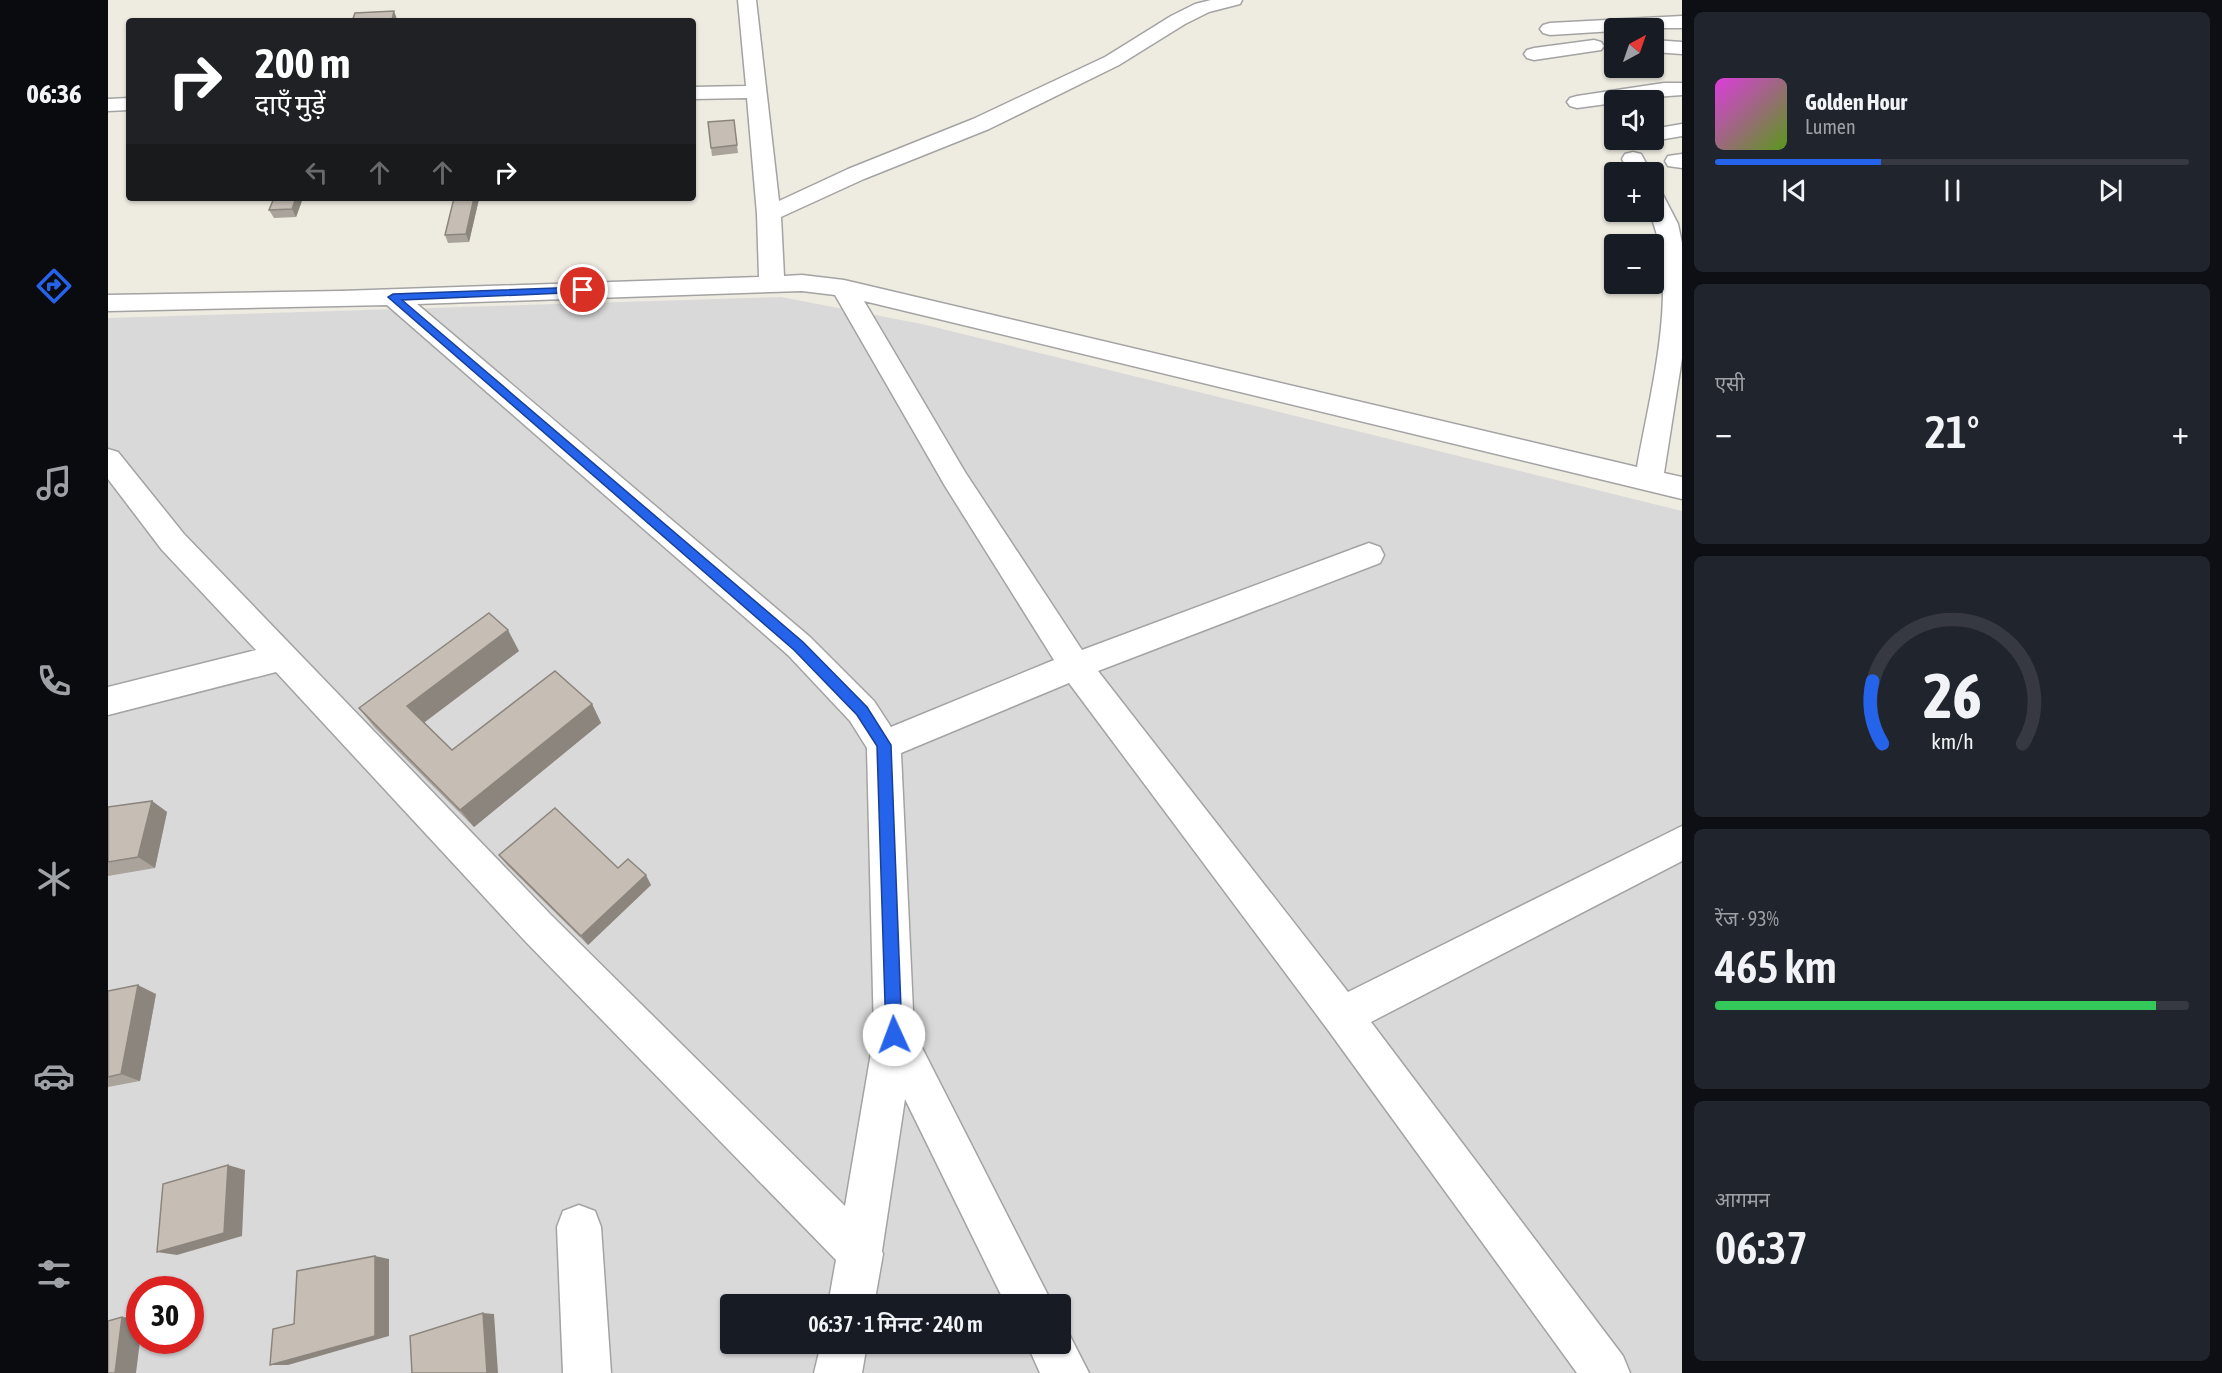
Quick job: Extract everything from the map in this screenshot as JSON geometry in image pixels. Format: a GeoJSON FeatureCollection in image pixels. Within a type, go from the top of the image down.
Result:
{"type":"FeatureCollection","features":[{"type":"Feature","properties":{"kind":"street"},"geometry":{"type":"LineString","coordinates":[[747,0],[769,214],[772,283]]}},
{"type":"Feature","properties":{"kind":"street"},"geometry":{"type":"LineString","coordinates":[[769,214],[856,174],[981,124],[1112,61],[1178,20],[1202,8],[1233,0]]}},
{"type":"Feature","properties":{"kind":"street"},"geometry":{"type":"LineString","coordinates":[[1550,29],[1682,22]]}},
{"type":"Feature","properties":{"kind":"street"},"geometry":{"type":"LineString","coordinates":[[1534,54],[1604,46]]}},
{"type":"Feature","properties":{"kind":"street"},"geometry":{"type":"LineString","coordinates":[[1664,47],[1682,48]]}},
{"type":"Feature","properties":{"kind":"street"},"geometry":{"type":"LineString","coordinates":[[1577,102],[1664,89],[1682,89]]}},
{"type":"Feature","properties":{"kind":"street"},"geometry":{"type":"LineString","coordinates":[[696,93],[757,92]]}},
{"type":"Feature","properties":{"kind":"street"},"geometry":{"type":"LineString","coordinates":[[108,105],[126,104]]}},
{"type":"Feature","properties":{"kind":"street"},"geometry":{"type":"LineString","coordinates":[[1664,133],[1682,130]]}},
{"type":"Feature","properties":{"kind":"street"},"geometry":{"type":"LineString","coordinates":[[1649,480],[1675,321],[1674,262],[1664,220]]}},
{"type":"Feature","properties":{"kind":"street"},"geometry":{"type":"LineString","coordinates":[[108,303],[393,297],[802,283],[844,288],[1682,488]]}},
{"type":"Feature","properties":{"kind":"street"},"geometry":{"type":"LineString","coordinates":[[844,288],[955,479],[1075,666],[1342,1016],[1605,1373]]}},
{"type":"Feature","properties":{"kind":"street"},"geometry":{"type":"LineString","coordinates":[[393,297],[799,646],[862,711],[884,745],[894,1035],[853,1294]]}},
{"type":"Feature","properties":{"kind":"street"},"geometry":{"type":"LineString","coordinates":[[108,498],[111,463]]}},
{"type":"Feature","properties":{"kind":"street"},"geometry":{"type":"LineString","coordinates":[[111,463],[173,542],[538,928],[861,1254]]}},
{"type":"Feature","properties":{"kind":"street"},"geometry":{"type":"LineString","coordinates":[[884,745],[1075,666],[1369,555]]}},
{"type":"Feature","properties":{"kind":"street"},"geometry":{"type":"LineString","coordinates":[[108,701],[282,657]]}},
{"type":"Feature","properties":{"kind":"street"},"geometry":{"type":"LineString","coordinates":[[1342,1016],[1682,843]]}},
{"type":"Feature","properties":{"kind":"street"},"geometry":{"type":"LineString","coordinates":[[894,1035],[1024,1294]]}},
{"type":"Feature","properties":{"kind":"street"},"geometry":{"type":"LineString","coordinates":[[579,1227],[587,1373]]}},
{"type":"Feature","properties":{"kind":"street"},"geometry":{"type":"LineString","coordinates":[[838,1373],[842,1354]]}},
{"type":"Feature","properties":{"kind":"street"},"geometry":{"type":"LineString","coordinates":[[1055,1354],[1065,1373]]}},
{"type":"Feature","properties":{"kind":"shaded area"},"geometry":{"type":"Polygon","coordinates":[[[781,297],[922,324],[1682,511],[1682,1373],[108,1373],[108,318],[781,297]]]}},
{"type":"Feature","properties":{"kind":"building"},"geometry":{"type":"Polygon","coordinates":[[[394,11],[392,18],[353,18],[355,13],[394,11]]]}},
{"type":"Feature","properties":{"kind":"building"},"geometry":{"type":"Polygon","coordinates":[[[734,120],[737,145],[711,148],[708,122],[734,120]]]}},
{"type":"Feature","properties":{"kind":"building"},"geometry":{"type":"Polygon","coordinates":[[[273,201],[295,201],[292,209],[269,210],[273,201]]]}},
{"type":"Feature","properties":{"kind":"building"},"geometry":{"type":"Polygon","coordinates":[[[453,201],[473,201],[466,234],[445,235],[453,201]]]}},
{"type":"Feature","properties":{"kind":"building"},"geometry":{"type":"Polygon","coordinates":[[[489,613],[508,630],[407,706],[452,750],[555,671],[592,704],[460,810],[359,708],[489,613]]]}},
{"type":"Feature","properties":{"kind":"building"},"geometry":{"type":"Polygon","coordinates":[[[152,801],[138,857],[108,862],[108,807],[152,801]]]}},
{"type":"Feature","properties":{"kind":"building"},"geometry":{"type":"Polygon","coordinates":[[[555,808],[618,868],[628,859],[646,875],[581,936],[499,855],[555,808]]]}},
{"type":"Feature","properties":{"kind":"building"},"geometry":{"type":"Polygon","coordinates":[[[138,985],[121,1074],[108,1077],[108,991],[138,985]]]}},
{"type":"Feature","properties":{"kind":"building"},"geometry":{"type":"Polygon","coordinates":[[[228,1165],[224,1233],[157,1252],[163,1184],[228,1165]]]}},
{"type":"Feature","properties":{"kind":"building"},"geometry":{"type":"Polygon","coordinates":[[[375,1256],[375,1336],[270,1365],[273,1329],[294,1324],[297,1271],[375,1256]]]}},
{"type":"Feature","properties":{"kind":"building"},"geometry":{"type":"Polygon","coordinates":[[[483,1313],[487,1373],[412,1373],[410,1336],[483,1313]]]}},
{"type":"Feature","properties":{"kind":"building"},"geometry":{"type":"Polygon","coordinates":[[[122,1317],[115,1373],[108,1373],[108,1321],[122,1317]]]}},
{"type":"Feature","properties":{"kind":"route"},"geometry":{"type":"LineString","coordinates":[[583,290],[393,297],[799,646],[862,711],[884,745],[894,1035]]}}]}
